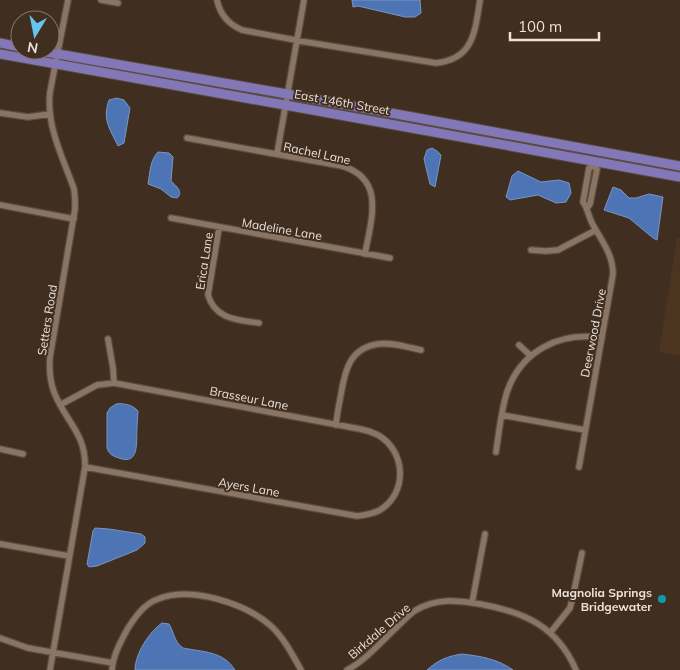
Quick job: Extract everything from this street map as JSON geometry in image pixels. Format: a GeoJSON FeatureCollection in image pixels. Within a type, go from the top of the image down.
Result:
{"type":"FeatureCollection","features":[{"type":"Feature","properties":{"kind":"main road","name":"East 146th Street"},"geometry":{"type":"LineString","coordinates":[[60,60],[680,166]]}},
{"type":"Feature","properties":{"kind":"main road","name":"East 146th Street"},"geometry":{"type":"LineString","coordinates":[[286,99],[594,163],[680,177]]}},
{"type":"Feature","properties":{"kind":"street","name":"Setters Road"},"geometry":{"type":"LineString","coordinates":[[60,43],[68,0]]}},
{"type":"Feature","properties":{"kind":"street"},"geometry":{"type":"LineString","coordinates":[[101,0],[118,3]]}},
{"type":"Feature","properties":{"kind":"street"},"geometry":{"type":"LineString","coordinates":[[217,0],[221,13],[234,27],[249,32],[430,62],[450,60],[462,53],[474,35],[480,0]]}},
{"type":"Feature","properties":{"kind":"street"},"geometry":{"type":"LineString","coordinates":[[277,154],[304,0]]}},
{"type":"Feature","properties":{"kind":"street","name":"Setters Road"},"geometry":{"type":"LineString","coordinates":[[50,670],[86,467],[85,452],[81,439],[53,391],[50,374],[76,200],[74,189],[55,137],[50,114],[49,100],[57,60]]}},
{"type":"Feature","properties":{"kind":"street"},"geometry":{"type":"LineString","coordinates":[[0,113],[28,117],[50,114]]}},
{"type":"Feature","properties":{"kind":"street","name":"Rachel Lane"},"geometry":{"type":"LineString","coordinates":[[187,138],[350,168],[363,179],[371,192],[373,205],[365,254]]}},
{"type":"Feature","properties":{"kind":"street","name":"Deerwood Drive"},"geometry":{"type":"LineString","coordinates":[[578,466],[613,269],[610,255],[596,230],[588,208],[597,169],[594,163],[597,151]]}},
{"type":"Feature","properties":{"kind":"street"},"geometry":{"type":"LineString","coordinates":[[0,205],[74,219]]}},
{"type":"Feature","properties":{"kind":"street","name":"Madeline Lane"},"geometry":{"type":"LineString","coordinates":[[171,218],[390,258]]}},
{"type":"Feature","properties":{"kind":"street","name":"Erica Lane"},"geometry":{"type":"LineString","coordinates":[[219,228],[208,294],[210,301],[213,307],[224,316],[259,323]]}},
{"type":"Feature","properties":{"kind":"street"},"geometry":{"type":"LineString","coordinates":[[531,250],[558,250],[596,230]]}},
{"type":"Feature","properties":{"kind":"street"},"geometry":{"type":"LineString","coordinates":[[496,452],[507,391],[519,368],[531,356],[548,345],[569,338],[584,336],[602,338]]}},
{"type":"Feature","properties":{"kind":"street"},"geometry":{"type":"LineString","coordinates":[[108,339],[114,382]]}},
{"type":"Feature","properties":{"kind":"street"},"geometry":{"type":"LineString","coordinates":[[336,425],[345,374],[356,354],[365,348],[377,344],[397,345],[421,350]]}},
{"type":"Feature","properties":{"kind":"street"},"geometry":{"type":"LineString","coordinates":[[519,345],[531,356]]}},
{"type":"Feature","properties":{"kind":"street","name":"Brasseur Lane"},"geometry":{"type":"LineString","coordinates":[[60,405],[97,385],[114,382],[371,431],[386,441],[398,460],[400,475],[397,488]]}},
{"type":"Feature","properties":{"kind":"street"},"geometry":{"type":"LineString","coordinates":[[502,415],[585,430]]}},
{"type":"Feature","properties":{"kind":"street"},"geometry":{"type":"LineString","coordinates":[[0,449],[23,454]]}},
{"type":"Feature","properties":{"kind":"street","name":"Ayers Lane"},"geometry":{"type":"LineString","coordinates":[[86,467],[357,516],[380,510],[390,500],[397,488]]}},
{"type":"Feature","properties":{"kind":"street"},"geometry":{"type":"LineString","coordinates":[[472,603],[485,534]]}},
{"type":"Feature","properties":{"kind":"street"},"geometry":{"type":"LineString","coordinates":[[0,544],[69,556]]}},
{"type":"Feature","properties":{"kind":"street"},"geometry":{"type":"LineString","coordinates":[[550,633],[570,608],[582,553]]}},
{"type":"Feature","properties":{"kind":"street"},"geometry":{"type":"LineString","coordinates":[[112,670],[112,663],[123,636],[137,615],[157,599],[184,594],[221,600],[251,611],[272,626],[288,646],[301,670]]}},
{"type":"Feature","properties":{"kind":"street","name":"Birkdale Drive"},"geometry":{"type":"LineString","coordinates":[[347,670],[360,662],[415,611],[430,604],[454,600],[501,608],[534,622],[550,633],[563,647],[576,670]]}},
{"type":"Feature","properties":{"kind":"street"},"geometry":{"type":"LineString","coordinates":[[0,638],[23,647],[112,663]]}},
{"type":"Feature","properties":{"kind":"shaded area"},"geometry":{"type":"Polygon","coordinates":[[[677,238],[680,238],[680,356],[659,352],[677,238]]]}},
{"type":"Feature","properties":{"kind":"water"},"geometry":{"type":"Polygon","coordinates":[[[352,0],[420,0],[421,13],[415,17],[405,17],[358,6],[353,7],[352,0]]]}},
{"type":"Feature","properties":{"kind":"water"},"geometry":{"type":"Polygon","coordinates":[[[117,98],[124,100],[130,108],[124,143],[118,146],[108,124],[106,113],[109,100],[117,98]]]}},
{"type":"Feature","properties":{"kind":"water"},"geometry":{"type":"Polygon","coordinates":[[[432,148],[441,155],[435,187],[430,184],[424,159],[427,150],[432,148]]]}},
{"type":"Feature","properties":{"kind":"water"},"geometry":{"type":"Polygon","coordinates":[[[158,152],[169,153],[173,157],[171,181],[179,191],[180,194],[177,198],[171,197],[161,189],[148,184],[152,163],[158,152]]]}},
{"type":"Feature","properties":{"kind":"water"},"geometry":{"type":"Polygon","coordinates":[[[518,171],[541,182],[559,180],[569,183],[571,193],[566,202],[556,203],[538,195],[510,200],[506,197],[512,176],[518,171]]]}},
{"type":"Feature","properties":{"kind":"water"},"geometry":{"type":"Polygon","coordinates":[[[613,187],[621,190],[629,198],[649,194],[663,197],[657,240],[629,218],[604,210],[613,187]]]}},
{"type":"Feature","properties":{"kind":"water"},"geometry":{"type":"Polygon","coordinates":[[[116,404],[128,405],[138,411],[136,451],[131,459],[126,460],[114,456],[107,448],[107,413],[116,404]]]}},
{"type":"Feature","properties":{"kind":"water"},"geometry":{"type":"Polygon","coordinates":[[[95,528],[141,534],[145,537],[145,543],[137,550],[97,566],[89,567],[87,564],[95,528]]]}},
{"type":"Feature","properties":{"kind":"water"},"geometry":{"type":"Polygon","coordinates":[[[162,623],[169,624],[176,640],[183,648],[212,653],[225,659],[235,670],[135,670],[140,650],[152,632],[162,623]]]}},
{"type":"Feature","properties":{"kind":"water"},"geometry":{"type":"Polygon","coordinates":[[[462,654],[489,659],[513,670],[427,670],[443,659],[462,654]]]}},
{"type":"Feature","properties":{"kind":"place","name":"Magnolia Springs Bridgewater"},"geometry":{"type":"Point","coordinates":[662,599]}}]}
